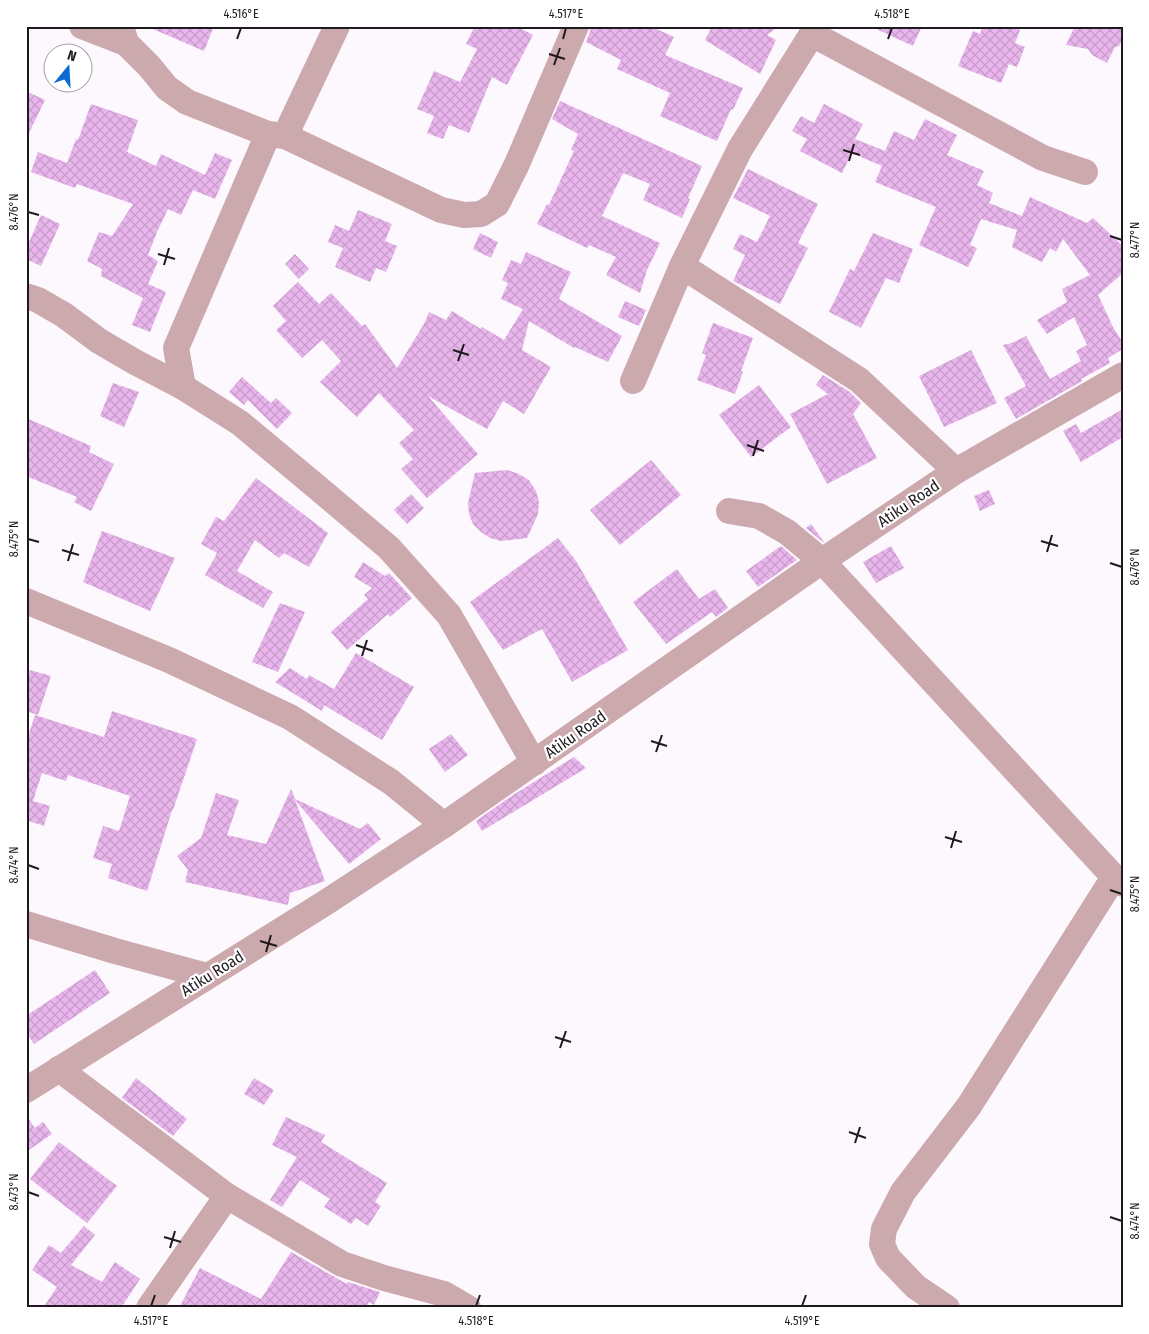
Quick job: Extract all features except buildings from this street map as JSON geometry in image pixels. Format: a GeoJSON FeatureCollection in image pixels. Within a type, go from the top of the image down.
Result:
{"type":"FeatureCollection","features":[{"type":"Feature","properties":{"kind":"street"},"geometry":{"type":"LineString","coordinates":[[82,26],[123,34],[167,88],[187,102],[277,136],[441,210],[464,215],[481,214],[496,204],[517,164],[576,26]]}},
{"type":"Feature","properties":{"kind":"street"},"geometry":{"type":"LineString","coordinates":[[183,387],[176,348],[277,136],[337,26]]}},
{"type":"Feature","properties":{"kind":"street"},"geometry":{"type":"LineString","coordinates":[[633,381],[682,266],[740,149],[813,30],[1043,158],[1085,172]]}},
{"type":"Feature","properties":{"kind":"street"},"geometry":{"type":"LineString","coordinates":[[682,266],[859,380],[956,471]]}},
{"type":"Feature","properties":{"kind":"street"},"geometry":{"type":"LineString","coordinates":[[26,296],[38,300],[64,315],[99,341],[183,387],[240,423],[389,548],[448,614],[534,763]]}},
{"type":"Feature","properties":{"kind":"street"},"geometry":{"type":"LineString","coordinates":[[135,362],[176,348]]}},
{"type":"Feature","properties":{"kind":"street","name":"Atiku Road"},"geometry":{"type":"LineString","coordinates":[[26,1090],[325,903],[444,825],[822,561],[956,471],[1123,375]]}},
{"type":"Feature","properties":{"kind":"street"},"geometry":{"type":"LineString","coordinates":[[729,510],[759,516],[787,532],[822,561],[1118,881],[969,1106],[903,1192],[884,1230],[882,1244],[888,1258],[916,1286],[947,1308]]}},
{"type":"Feature","properties":{"kind":"street"},"geometry":{"type":"LineString","coordinates":[[26,601],[169,660],[290,717],[391,782],[444,825]]}},
{"type":"Feature","properties":{"kind":"street"},"geometry":{"type":"LineString","coordinates":[[26,924],[115,952],[208,976]]}},
{"type":"Feature","properties":{"kind":"street"},"geometry":{"type":"LineString","coordinates":[[59,1069],[227,1196],[342,1264],[384,1278],[444,1294],[468,1308]]}},
{"type":"Feature","properties":{"kind":"street"},"geometry":{"type":"LineString","coordinates":[[149,1308],[227,1196]]}}]}
